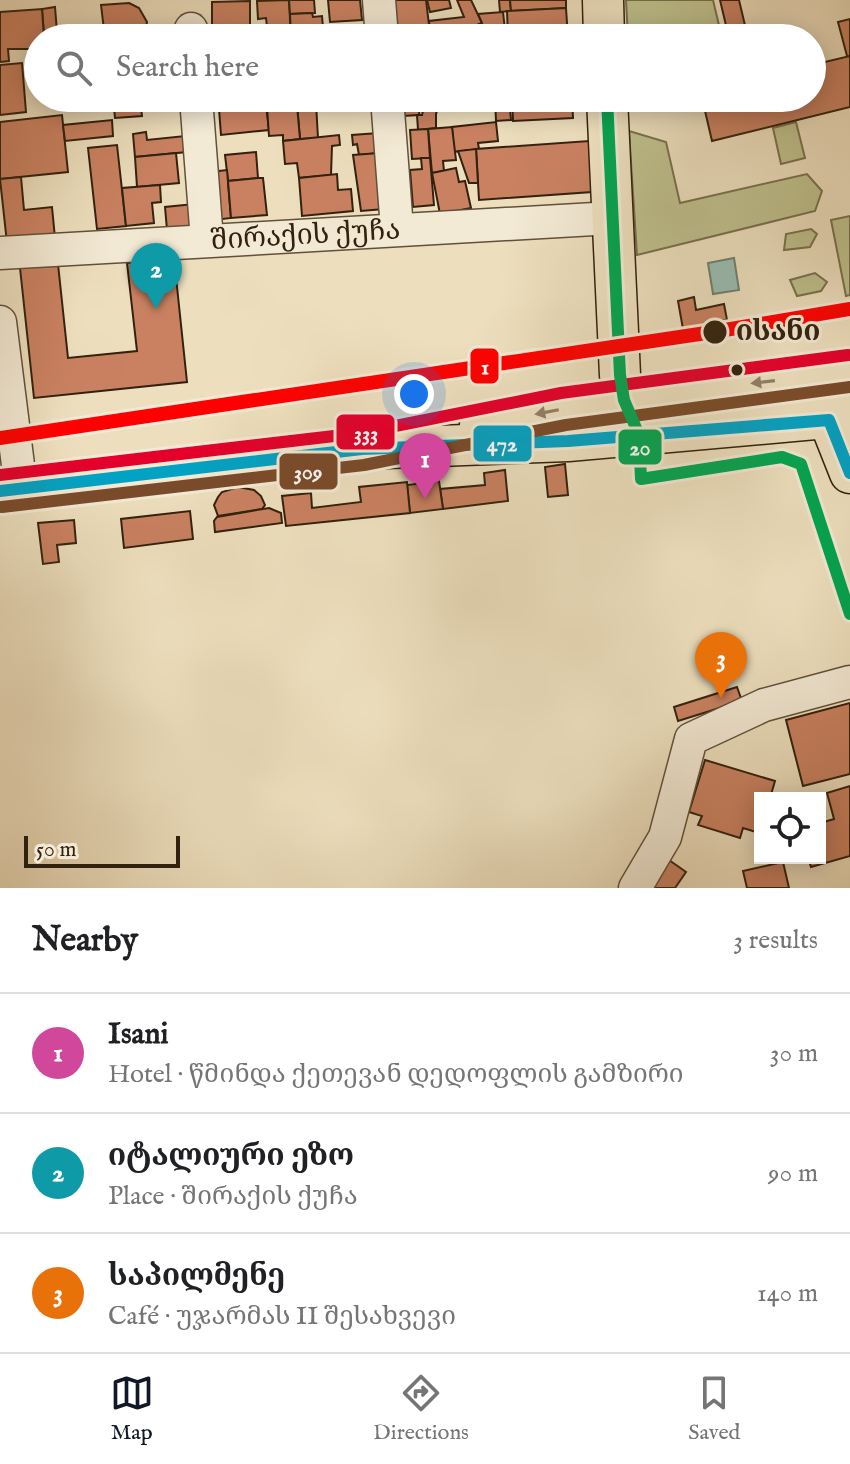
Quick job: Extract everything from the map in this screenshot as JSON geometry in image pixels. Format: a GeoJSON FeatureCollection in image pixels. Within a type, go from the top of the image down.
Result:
{"type":"FeatureCollection","features":[{"type":"Feature","properties":{"kind":"main road"},"geometry":{"type":"LineString","coordinates":[[603,0],[604,24]]}},
{"type":"Feature","properties":{"kind":"main road"},"geometry":{"type":"LineString","coordinates":[[608,112],[616,313],[632,418]]}},
{"type":"Feature","properties":{"kind":"main road"},"geometry":{"type":"LineString","coordinates":[[10,490],[362,449],[563,409],[632,418],[844,394],[850,473]]}},
{"type":"Feature","properties":{"kind":"street"},"geometry":{"type":"LineString","coordinates":[[379,0],[381,24]]}},
{"type":"Feature","properties":{"kind":"street"},"geometry":{"type":"LineString","coordinates":[[197,112],[207,240]]}},
{"type":"Feature","properties":{"kind":"street"},"geometry":{"type":"LineString","coordinates":[[388,112],[397,229]]}},
{"type":"Feature","properties":{"kind":"street","name":"შირაქის ქუჩა"},"geometry":{"type":"LineString","coordinates":[[0,253],[612,218]]}},
{"type":"Feature","properties":{"kind":"street"},"geometry":{"type":"LineString","coordinates":[[0,322],[10,490]]}},
{"type":"Feature","properties":{"kind":"street"},"geometry":{"type":"LineString","coordinates":[[635,888],[665,837],[691,739],[764,705],[850,682]]}},
{"type":"Feature","properties":{"kind":"green space"},"geometry":{"type":"Polygon","coordinates":[[[626,0],[713,0],[719,24],[627,24],[626,0]]]}},
{"type":"Feature","properties":{"kind":"green space"},"geometry":{"type":"Polygon","coordinates":[[[796,122],[805,158],[781,164],[773,128],[796,122]]]}},
{"type":"Feature","properties":{"kind":"green space"},"geometry":{"type":"Polygon","coordinates":[[[629,131],[666,142],[680,203],[807,174],[822,191],[815,211],[637,255],[629,131]]]}},
{"type":"Feature","properties":{"kind":"green space"},"geometry":{"type":"Polygon","coordinates":[[[850,216],[850,295],[846,296],[831,220],[850,216]]]}},
{"type":"Feature","properties":{"kind":"green space"},"geometry":{"type":"Polygon","coordinates":[[[811,229],[817,234],[810,247],[784,250],[786,234],[811,229]]]}},
{"type":"Feature","properties":{"kind":"green space"},"geometry":{"type":"Polygon","coordinates":[[[815,273],[827,282],[821,291],[797,296],[790,280],[815,273]]]}},
{"type":"Feature","properties":{"kind":"water"},"geometry":{"type":"Polygon","coordinates":[[[734,258],[739,290],[713,294],[708,263],[734,258]]]}},
{"type":"Feature","properties":{"kind":"building"},"geometry":{"type":"Polygon","coordinates":[[[289,0],[290,24],[267,24],[266,18],[258,19],[257,1],[289,0]]]}},
{"type":"Feature","properties":{"kind":"building"},"geometry":{"type":"Polygon","coordinates":[[[289,0],[314,0],[315,13],[290,14],[289,0]]]}},
{"type":"Feature","properties":{"kind":"building"},"geometry":{"type":"Polygon","coordinates":[[[328,0],[360,0],[362,20],[330,22],[328,0]]]}},
{"type":"Feature","properties":{"kind":"building"},"geometry":{"type":"Polygon","coordinates":[[[392,0],[426,0],[429,24],[395,24],[392,0]]]}},
{"type":"Feature","properties":{"kind":"building"},"geometry":{"type":"Polygon","coordinates":[[[427,0],[449,0],[451,8],[430,12],[427,0]]]}},
{"type":"Feature","properties":{"kind":"building"},"geometry":{"type":"Polygon","coordinates":[[[457,0],[471,0],[482,23],[429,24],[429,21],[464,17],[457,0]]]}},
{"type":"Feature","properties":{"kind":"building"},"geometry":{"type":"Polygon","coordinates":[[[499,0],[510,0],[511,11],[500,12],[499,0]]]}},
{"type":"Feature","properties":{"kind":"building"},"geometry":{"type":"Polygon","coordinates":[[[510,0],[566,0],[566,8],[511,11],[510,0]]]}},
{"type":"Feature","properties":{"kind":"building"},"geometry":{"type":"Polygon","coordinates":[[[720,0],[739,0],[745,24],[726,24],[720,0]]]}},
{"type":"Feature","properties":{"kind":"building"},"geometry":{"type":"Polygon","coordinates":[[[250,1],[250,24],[212,24],[212,2],[250,1]]]}},
{"type":"Feature","properties":{"kind":"building"},"geometry":{"type":"Polygon","coordinates":[[[129,3],[139,8],[147,24],[103,24],[101,5],[129,3]]]}},
{"type":"Feature","properties":{"kind":"building"},"geometry":{"type":"Polygon","coordinates":[[[55,7],[56,24],[43,24],[42,9],[55,7]]]}},
{"type":"Feature","properties":{"kind":"building"},"geometry":{"type":"Polygon","coordinates":[[[566,8],[567,24],[507,24],[507,11],[566,8]]]}},
{"type":"Feature","properties":{"kind":"building"},"geometry":{"type":"Polygon","coordinates":[[[42,9],[43,24],[24,24],[24,49],[8,49],[9,61],[0,62],[0,12],[42,9]]]}},
{"type":"Feature","properties":{"kind":"building"},"geometry":{"type":"Polygon","coordinates":[[[503,12],[504,24],[480,24],[482,23],[478,14],[503,12]]]}},
{"type":"Feature","properties":{"kind":"building"},"geometry":{"type":"Polygon","coordinates":[[[290,14],[322,16],[323,24],[290,24],[290,14]]]}},
{"type":"Feature","properties":{"kind":"building"},"geometry":{"type":"Polygon","coordinates":[[[850,19],[850,56],[847,56],[838,22],[850,19]]]}},
{"type":"Feature","properties":{"kind":"building"},"geometry":{"type":"Polygon","coordinates":[[[850,56],[850,107],[712,141],[705,112],[826,112],[826,62],[850,56]]]}},
{"type":"Feature","properties":{"kind":"building"},"geometry":{"type":"Polygon","coordinates":[[[22,63],[26,112],[0,115],[0,65],[22,63]]]}},
{"type":"Feature","properties":{"kind":"building"},"geometry":{"type":"Polygon","coordinates":[[[114,112],[142,112],[142,116],[115,118],[114,112]]]}},
{"type":"Feature","properties":{"kind":"building"},"geometry":{"type":"Polygon","coordinates":[[[219,112],[267,112],[269,130],[221,135],[219,112]]]}},
{"type":"Feature","properties":{"kind":"building"},"geometry":{"type":"Polygon","coordinates":[[[267,112],[298,112],[300,139],[283,141],[283,135],[269,136],[267,112]]]}},
{"type":"Feature","properties":{"kind":"building"},"geometry":{"type":"Polygon","coordinates":[[[298,112],[317,112],[318,138],[300,139],[298,112]]]}},
{"type":"Feature","properties":{"kind":"building"},"geometry":{"type":"Polygon","coordinates":[[[403,112],[419,112],[419,115],[403,116],[403,112]]]}},
{"type":"Feature","properties":{"kind":"building"},"geometry":{"type":"Polygon","coordinates":[[[423,112],[437,112],[436,128],[418,130],[417,115],[423,112]]]}},
{"type":"Feature","properties":{"kind":"building"},"geometry":{"type":"Polygon","coordinates":[[[496,112],[510,112],[511,120],[496,121],[496,112]]]}},
{"type":"Feature","properties":{"kind":"building"},"geometry":{"type":"Polygon","coordinates":[[[513,112],[573,112],[573,118],[513,121],[513,112]]]}},
{"type":"Feature","properties":{"kind":"building"},"geometry":{"type":"Polygon","coordinates":[[[62,115],[68,172],[0,179],[0,122],[62,115]]]}},
{"type":"Feature","properties":{"kind":"building"},"geometry":{"type":"Polygon","coordinates":[[[112,120],[113,136],[65,141],[63,125],[112,120]]]}},
{"type":"Feature","properties":{"kind":"building"},"geometry":{"type":"Polygon","coordinates":[[[496,122],[498,141],[478,143],[479,149],[454,152],[452,127],[496,122]]]}},
{"type":"Feature","properties":{"kind":"building"},"geometry":{"type":"Polygon","coordinates":[[[452,127],[456,160],[443,161],[444,171],[432,173],[428,129],[452,127]]]}},
{"type":"Feature","properties":{"kind":"building"},"geometry":{"type":"Polygon","coordinates":[[[428,129],[430,158],[412,159],[410,130],[428,129]]]}},
{"type":"Feature","properties":{"kind":"building"},"geometry":{"type":"Polygon","coordinates":[[[146,132],[147,140],[185,136],[187,152],[135,157],[133,134],[146,132]]]}},
{"type":"Feature","properties":{"kind":"building"},"geometry":{"type":"Polygon","coordinates":[[[378,133],[379,153],[359,155],[352,135],[378,133]]]}},
{"type":"Feature","properties":{"kind":"building"},"geometry":{"type":"Polygon","coordinates":[[[339,135],[340,145],[332,146],[331,175],[299,178],[297,163],[285,164],[283,141],[339,135]]]}},
{"type":"Feature","properties":{"kind":"building"},"geometry":{"type":"Polygon","coordinates":[[[589,141],[592,192],[479,200],[476,149],[589,141]]]}},
{"type":"Feature","properties":{"kind":"building"},"geometry":{"type":"Polygon","coordinates":[[[117,145],[126,226],[97,229],[88,148],[117,145]]]}},
{"type":"Feature","properties":{"kind":"building"},"geometry":{"type":"Polygon","coordinates":[[[476,149],[478,183],[469,183],[458,151],[476,149]]]}},
{"type":"Feature","properties":{"kind":"building"},"geometry":{"type":"Polygon","coordinates":[[[256,152],[258,178],[228,181],[225,155],[256,152]]]}},
{"type":"Feature","properties":{"kind":"building"},"geometry":{"type":"Polygon","coordinates":[[[176,153],[179,183],[137,187],[135,157],[176,153]]]}},
{"type":"Feature","properties":{"kind":"building"},"geometry":{"type":"Polygon","coordinates":[[[379,153],[384,209],[361,211],[353,155],[379,153]]]}},
{"type":"Feature","properties":{"kind":"building"},"geometry":{"type":"Polygon","coordinates":[[[421,158],[430,158],[434,205],[413,207],[410,170],[422,169],[421,158]]]}},
{"type":"Feature","properties":{"kind":"building"},"geometry":{"type":"Polygon","coordinates":[[[456,168],[459,182],[465,181],[471,208],[440,214],[432,173],[456,168]]]}},
{"type":"Feature","properties":{"kind":"building"},"geometry":{"type":"Polygon","coordinates":[[[227,170],[231,218],[215,220],[210,172],[227,170]]]}},
{"type":"Feature","properties":{"kind":"building"},"geometry":{"type":"Polygon","coordinates":[[[337,174],[338,190],[351,189],[353,211],[302,216],[299,178],[337,174]]]}},
{"type":"Feature","properties":{"kind":"building"},"geometry":{"type":"Polygon","coordinates":[[[21,177],[24,210],[52,207],[55,238],[7,243],[0,179],[21,177]]]}},
{"type":"Feature","properties":{"kind":"building"},"geometry":{"type":"Polygon","coordinates":[[[263,178],[267,215],[231,218],[228,181],[263,178]]]}},
{"type":"Feature","properties":{"kind":"building"},"geometry":{"type":"Polygon","coordinates":[[[160,185],[161,202],[152,203],[154,223],[126,226],[122,188],[160,185]]]}},
{"type":"Feature","properties":{"kind":"building"},"geometry":{"type":"Polygon","coordinates":[[[194,204],[196,227],[167,230],[165,207],[194,204]]]}},
{"type":"Feature","properties":{"kind":"building"},"geometry":{"type":"Polygon","coordinates":[[[174,258],[187,382],[34,398],[20,268],[58,264],[68,358],[137,351],[127,263],[174,258]]]}},
{"type":"Feature","properties":{"kind":"building"},"geometry":{"type":"Polygon","coordinates":[[[694,297],[696,310],[724,304],[727,320],[683,329],[678,301],[694,297]]]}},
{"type":"Feature","properties":{"kind":"building"},"geometry":{"type":"Polygon","coordinates":[[[565,464],[568,495],[548,497],[545,467],[565,464]]]}},
{"type":"Feature","properties":{"kind":"building"},"geometry":{"type":"Polygon","coordinates":[[[505,470],[508,501],[443,509],[440,489],[485,485],[484,473],[505,470]]]}},
{"type":"Feature","properties":{"kind":"building"},"geometry":{"type":"Polygon","coordinates":[[[439,481],[443,509],[410,513],[407,485],[439,481]]]}},
{"type":"Feature","properties":{"kind":"building"},"geometry":{"type":"Polygon","coordinates":[[[407,482],[410,513],[286,526],[282,496],[311,493],[312,508],[361,502],[359,487],[407,482]]]}},
{"type":"Feature","properties":{"kind":"building"},"geometry":{"type":"Polygon","coordinates":[[[238,487],[254,490],[265,505],[262,509],[218,516],[214,505],[218,497],[222,492],[238,487]]]}},
{"type":"Feature","properties":{"kind":"building"},"geometry":{"type":"Polygon","coordinates":[[[269,508],[281,513],[282,523],[215,532],[214,521],[217,517],[269,508]]]}},
{"type":"Feature","properties":{"kind":"building"},"geometry":{"type":"Polygon","coordinates":[[[190,511],[193,539],[124,548],[121,519],[190,511]]]}},
{"type":"Feature","properties":{"kind":"building"},"geometry":{"type":"Polygon","coordinates":[[[74,520],[76,543],[57,545],[59,562],[43,564],[38,523],[74,520]]]}},
{"type":"Feature","properties":{"kind":"building"},"geometry":{"type":"Polygon","coordinates":[[[737,687],[742,701],[678,721],[674,707],[737,687]]]}},
{"type":"Feature","properties":{"kind":"building"},"geometry":{"type":"Polygon","coordinates":[[[850,703],[850,774],[803,786],[786,720],[850,703]]]}},
{"type":"Feature","properties":{"kind":"building"},"geometry":{"type":"Polygon","coordinates":[[[705,760],[775,781],[772,792],[754,792],[754,831],[743,828],[740,838],[698,825],[702,816],[689,812],[705,760]]]}},
{"type":"Feature","properties":{"kind":"building"},"geometry":{"type":"Polygon","coordinates":[[[850,786],[850,856],[826,863],[826,821],[834,819],[827,793],[850,786]]]}},
{"type":"Feature","properties":{"kind":"building"},"geometry":{"type":"Polygon","coordinates":[[[669,860],[686,872],[675,888],[649,888],[669,860]]]}},
{"type":"Feature","properties":{"kind":"building"},"geometry":{"type":"Polygon","coordinates":[[[783,864],[789,888],[747,888],[743,871],[783,864]]]}},
{"type":"Feature","properties":{"kind":"transit line","name":"20"},"geometry":{"type":"LineString","coordinates":[[608,112],[620,375],[624,400],[639,435],[641,479],[782,457],[801,464],[850,614]]}},
{"type":"Feature","properties":{"kind":"transit line","name":"1"},"geometry":{"type":"LineString","coordinates":[[0,438],[850,309]]}},
{"type":"Feature","properties":{"kind":"transit line","name":"333"},"geometry":{"type":"LineString","coordinates":[[0,475],[360,433],[561,393],[848,355]]}},
{"type":"Feature","properties":{"kind":"transit line","name":"309"},"geometry":{"type":"LineString","coordinates":[[2,507],[364,465],[566,425],[850,387]]}},
{"type":"Feature","properties":{"kind":"transit line","name":"472"},"geometry":{"type":"LineString","coordinates":[[0,491],[362,449],[568,441],[829,420],[850,473]]}},
{"type":"Feature","properties":{"kind":"place","name":"იტალიური ეზო"},"geometry":{"type":"Point","coordinates":[156,309]}},
{"type":"Feature","properties":{"kind":"place","name":"ისანი"},"geometry":{"type":"Point","coordinates":[715,332]}},
{"type":"Feature","properties":{"kind":"place","name":"Isani"},"geometry":{"type":"Point","coordinates":[425,499]}},
{"type":"Feature","properties":{"kind":"place","name":"საპილმენე"},"geometry":{"type":"Point","coordinates":[721,698]}}]}
